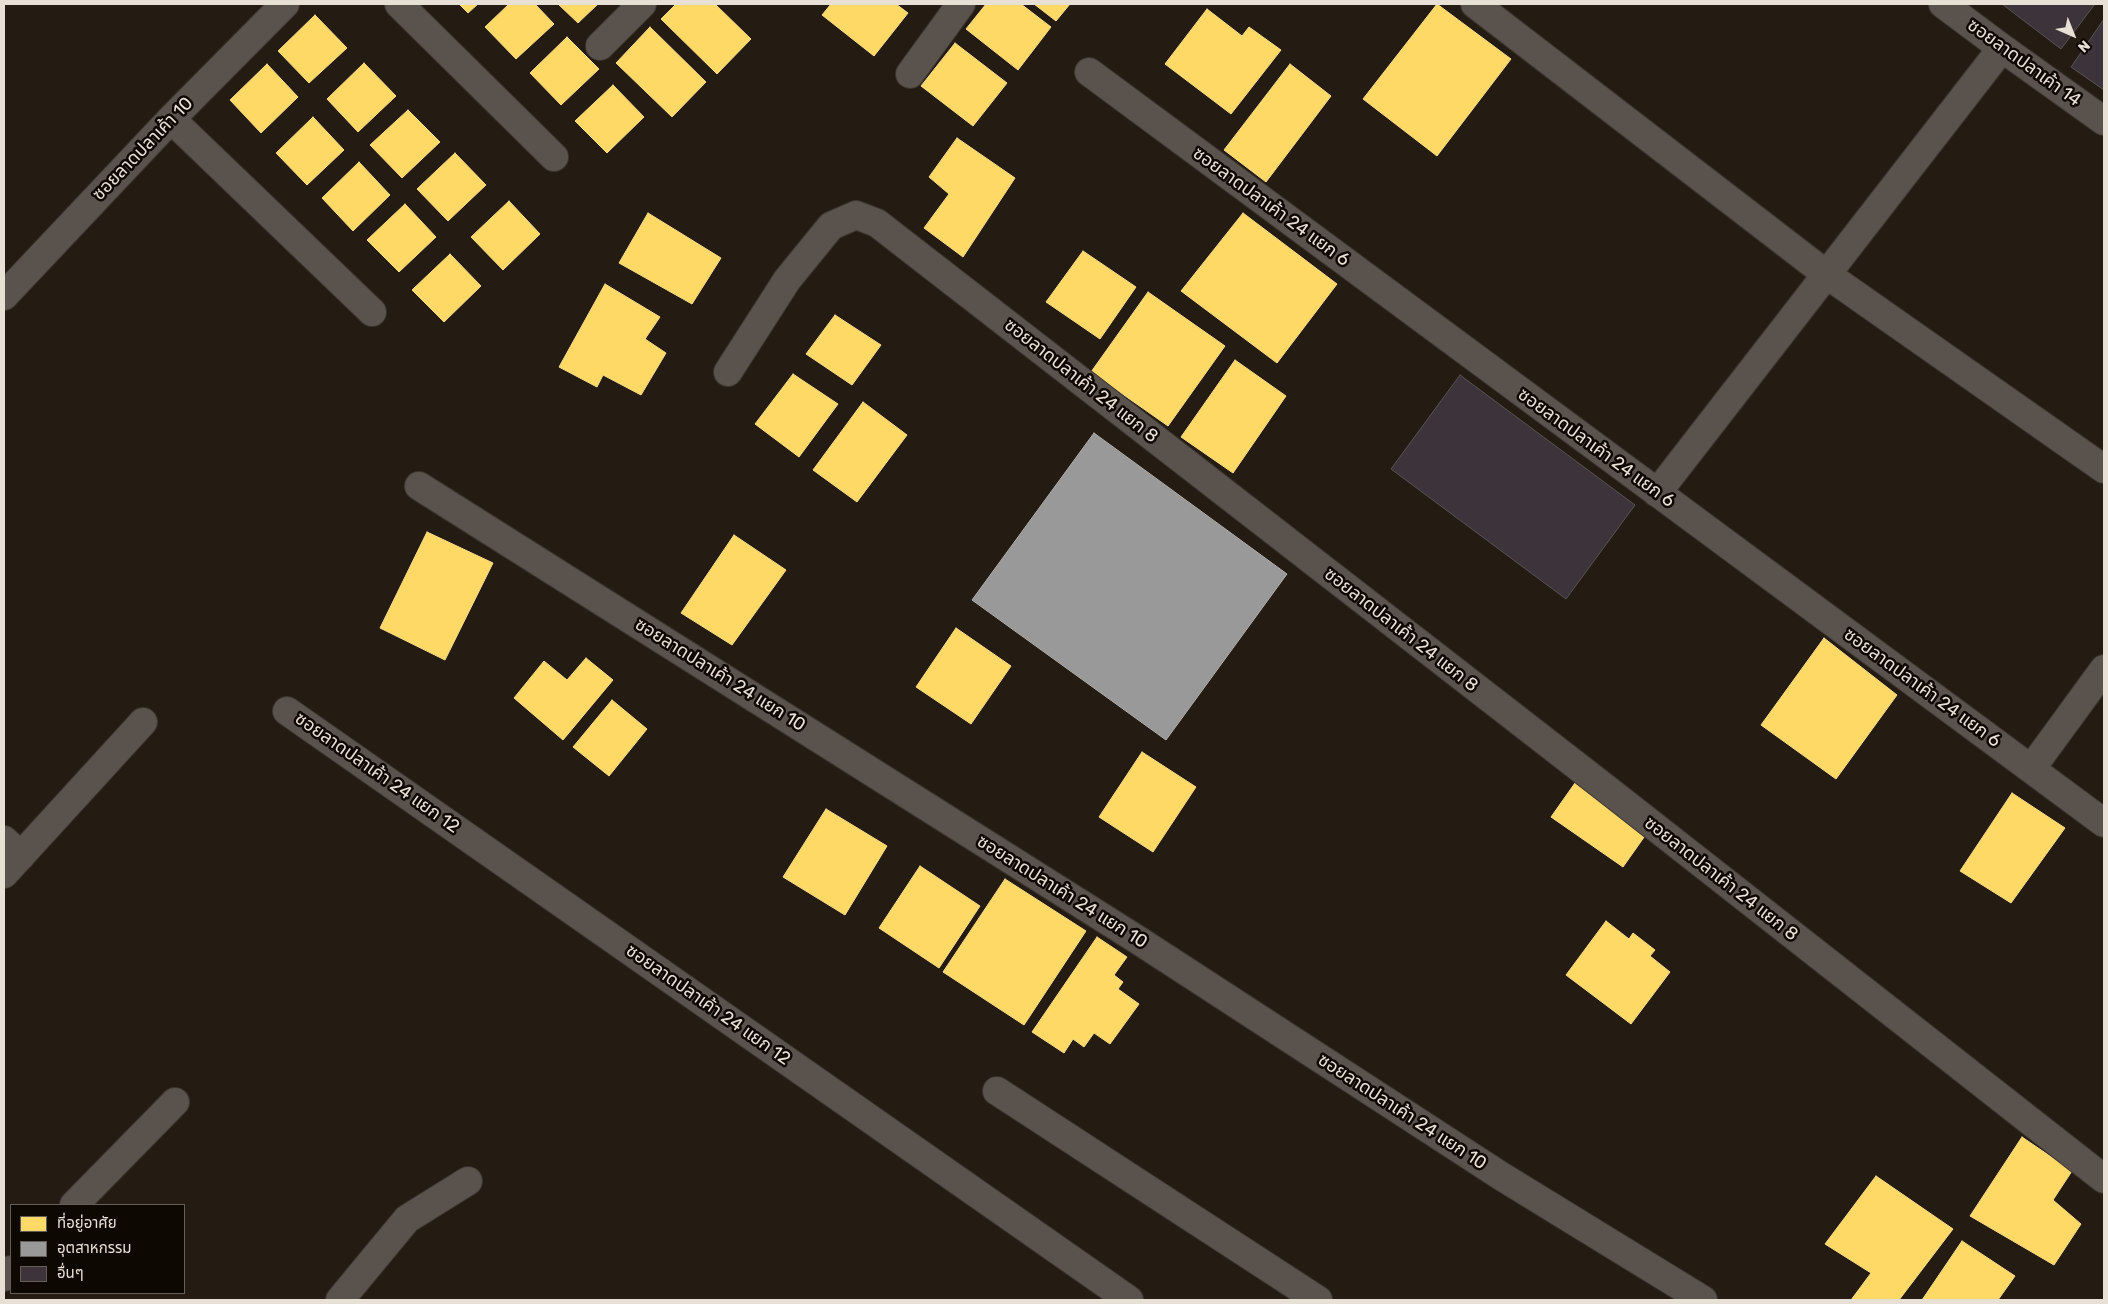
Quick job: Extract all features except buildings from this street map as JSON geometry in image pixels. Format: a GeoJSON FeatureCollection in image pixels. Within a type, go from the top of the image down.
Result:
{"type":"FeatureCollection","features":[{"type":"Feature","properties":{"kind":"street","name":"ซอยลาดปลาเค้า 10"},"geometry":{"type":"LineString","coordinates":[[4,296],[171,119],[285,4]]}},
{"type":"Feature","properties":{"kind":"street"},"geometry":{"type":"LineString","coordinates":[[399,4],[554,157]]}},
{"type":"Feature","properties":{"kind":"street"},"geometry":{"type":"LineString","coordinates":[[600,46],[642,4]]}},
{"type":"Feature","properties":{"kind":"street"},"geometry":{"type":"LineString","coordinates":[[910,74],[961,4]]}},
{"type":"Feature","properties":{"kind":"street"},"geometry":{"type":"LineString","coordinates":[[1475,4],[1826,274],[2104,469]]}},
{"type":"Feature","properties":{"kind":"street","name":"ซอยลาดปลาเค้า 14"},"geometry":{"type":"LineString","coordinates":[[1944,4],[2104,121]]}},
{"type":"Feature","properties":{"kind":"street"},"geometry":{"type":"LineString","coordinates":[[1657,493],[2002,48]]}},
{"type":"Feature","properties":{"kind":"street","name":"ซอยลาดปลาเค้า 24 แยก 6"},"geometry":{"type":"LineString","coordinates":[[1088,72],[2104,822]]}},
{"type":"Feature","properties":{"kind":"street"},"geometry":{"type":"LineString","coordinates":[[171,119],[372,312]]}},
{"type":"Feature","properties":{"kind":"street","name":"ซอยลาดปลาเค้า 24 แยก 8"},"geometry":{"type":"LineString","coordinates":[[728,372],[787,280],[831,226],[856,215],[877,223],[1608,790],[2104,1179]]}},
{"type":"Feature","properties":{"kind":"street","name":"ซอยลาดปลาเค้า 24 แยก 10"},"geometry":{"type":"LineString","coordinates":[[419,486],[1138,940],[1501,1176],[1703,1300]]}},
{"type":"Feature","properties":{"kind":"street"},"geometry":{"type":"LineString","coordinates":[[2031,768],[2104,669]]}},
{"type":"Feature","properties":{"kind":"street","name":"ซอยลาดปลาเค้า 24 แยก 12"},"geometry":{"type":"LineString","coordinates":[[288,710],[1129,1300]]}},
{"type":"Feature","properties":{"kind":"street"},"geometry":{"type":"LineString","coordinates":[[10,857],[143,722]]}},
{"type":"Feature","properties":{"kind":"street"},"geometry":{"type":"LineString","coordinates":[[997,1091],[1318,1300]]}},
{"type":"Feature","properties":{"kind":"street"},"geometry":{"type":"LineString","coordinates":[[75,1204],[175,1102]]}},
{"type":"Feature","properties":{"kind":"street"},"geometry":{"type":"LineString","coordinates":[[340,1300],[407,1219],[468,1181]]}}]}
